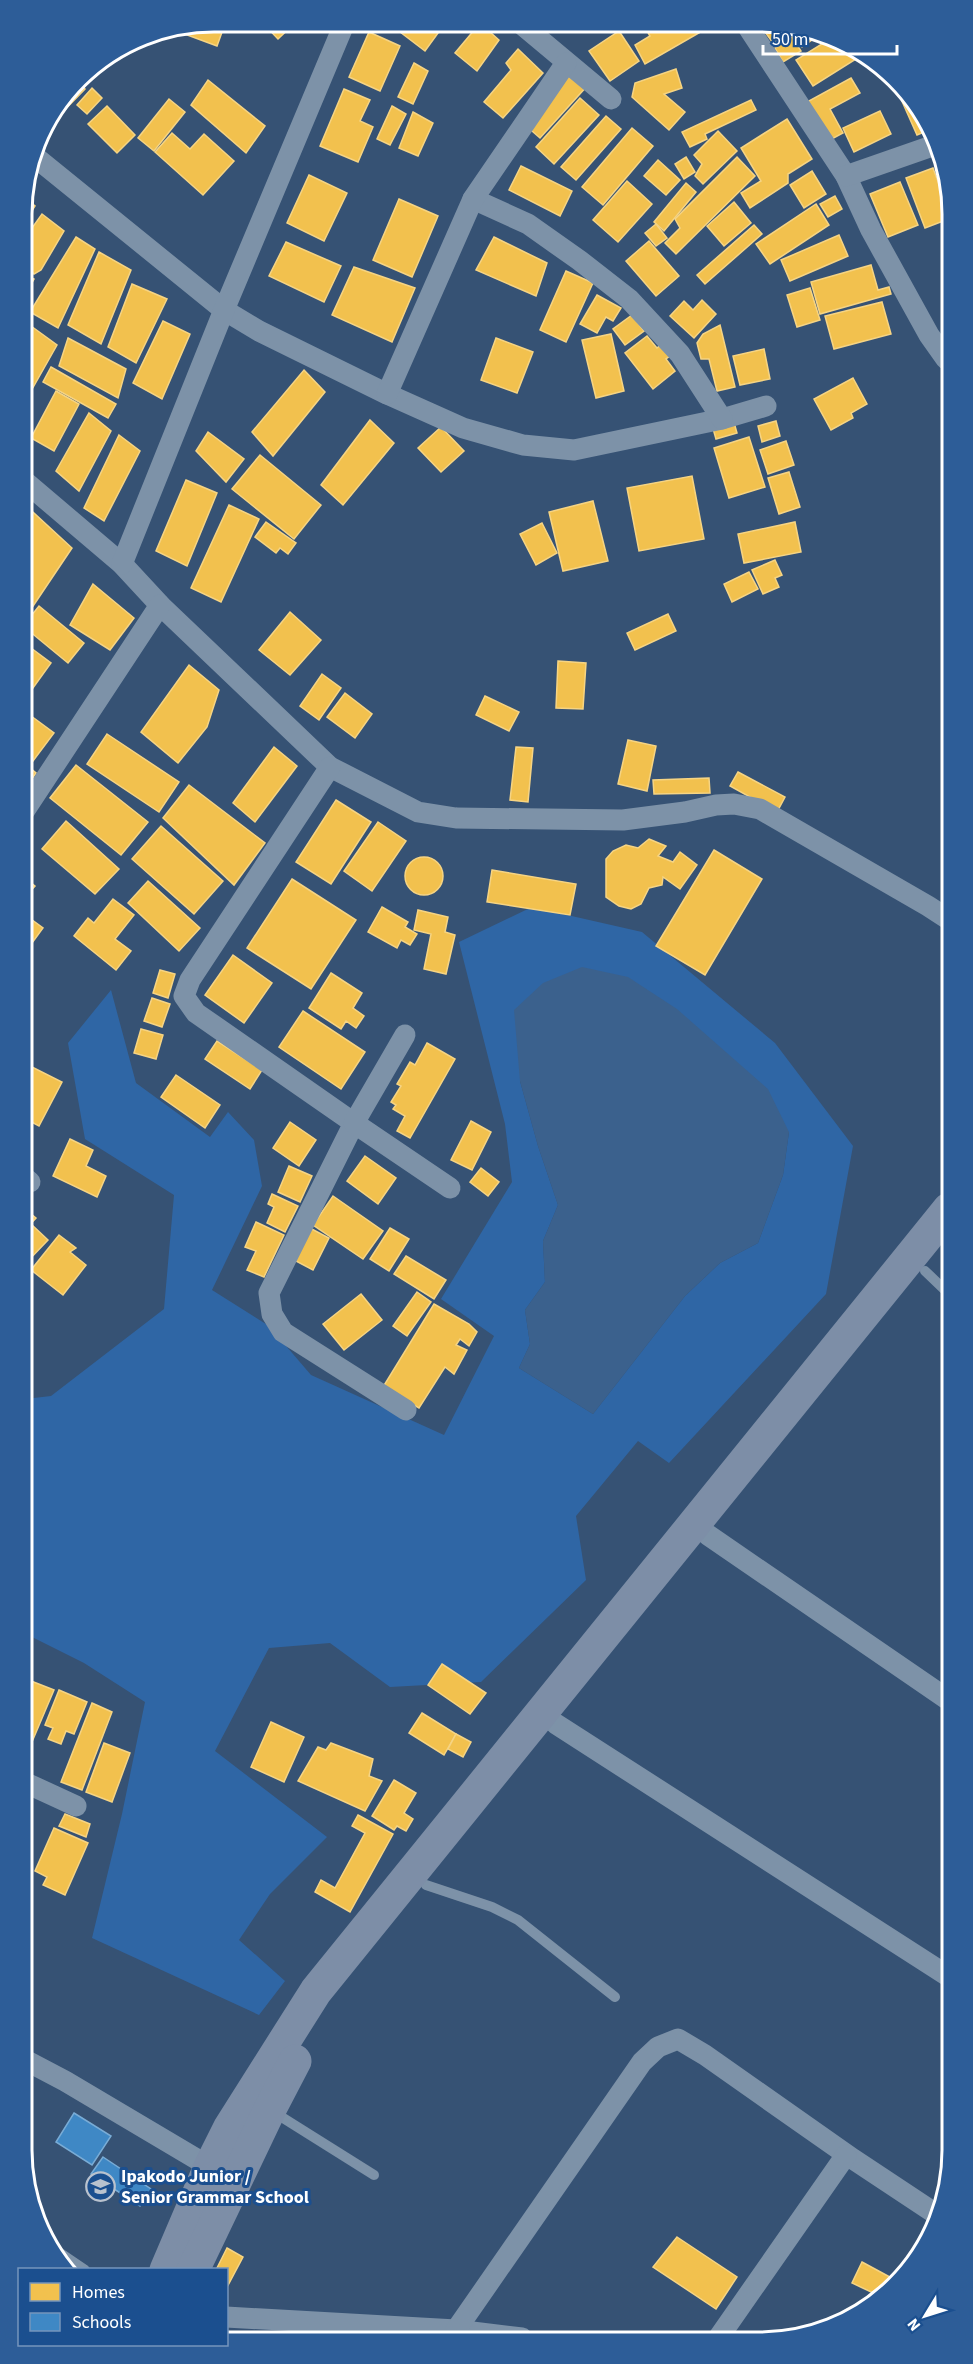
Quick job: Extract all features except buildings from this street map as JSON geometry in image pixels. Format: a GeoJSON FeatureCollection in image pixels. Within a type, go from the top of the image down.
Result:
{"type":"FeatureCollection","features":[{"type":"Feature","properties":{"kind":"main road"},"geometry":{"type":"LineString","coordinates":[[167,2268],[210,2167],[230,2127],[316,1990],[941,1218]]}},
{"type":"Feature","properties":{"kind":"main road"},"geometry":{"type":"LineString","coordinates":[[194,2268],[270,2109],[312,2030],[708,1535],[941,1250]]}},
{"type":"Feature","properties":{"kind":"street"},"geometry":{"type":"LineString","coordinates":[[122,564],[224,310],[341,32]]}},
{"type":"Feature","properties":{"kind":"street"},"geometry":{"type":"LineString","coordinates":[[530,32],[611,99]]}},
{"type":"Feature","properties":{"kind":"street"},"geometry":{"type":"LineString","coordinates":[[751,32],[846,176],[871,230],[929,335],[942,352]]}},
{"type":"Feature","properties":{"kind":"street"},"geometry":{"type":"LineString","coordinates":[[387,394],[473,199],[566,63]]}},
{"type":"Feature","properties":{"kind":"street"},"geometry":{"type":"LineString","coordinates":[[846,176],[929,147]]}},
{"type":"Feature","properties":{"kind":"street"},"geometry":{"type":"LineString","coordinates":[[40,161],[224,310],[259,331],[387,394],[463,428],[523,445],[574,450],[722,419],[766,406]]}},
{"type":"Feature","properties":{"kind":"street"},"geometry":{"type":"LineString","coordinates":[[473,199],[528,224],[629,299],[680,354],[722,419]]}},
{"type":"Feature","properties":{"kind":"street"},"geometry":{"type":"LineString","coordinates":[[32,487],[122,564],[160,605],[330,767],[418,812],[456,818],[623,820],[685,812],[716,805],[734,804],[760,809],[942,915]]}},
{"type":"Feature","properties":{"kind":"street"},"geometry":{"type":"LineString","coordinates":[[32,800],[160,605]]}},
{"type":"Feature","properties":{"kind":"street"},"geometry":{"type":"LineString","coordinates":[[330,767],[190,980],[184,996],[196,1013],[450,1188]]}},
{"type":"Feature","properties":{"kind":"street"},"geometry":{"type":"LineString","coordinates":[[405,1035],[354,1124],[268,1293],[272,1314],[283,1332],[406,1410]]}},
{"type":"Feature","properties":{"kind":"street"},"geometry":{"type":"LineString","coordinates":[[708,1535],[941,1695]]}},
{"type":"Feature","properties":{"kind":"street"},"geometry":{"type":"LineString","coordinates":[[556,1724],[941,1972]]}},
{"type":"Feature","properties":{"kind":"street"},"geometry":{"type":"LineString","coordinates":[[31,1785],[76,1806]]}},
{"type":"Feature","properties":{"kind":"street"},"geometry":{"type":"LineString","coordinates":[[456,2330],[642,2062],[658,2047],[678,2039],[705,2055],[846,2155],[931,2211]]}},
{"type":"Feature","properties":{"kind":"street"},"geometry":{"type":"LineString","coordinates":[[31,2063],[210,2167]]}},
{"type":"Feature","properties":{"kind":"street"},"geometry":{"type":"LineString","coordinates":[[722,2332],[846,2155]]}},
{"type":"Feature","properties":{"kind":"street"},"geometry":{"type":"LineString","coordinates":[[228,2317],[472,2332]]}},
{"type":"Feature","properties":{"kind":"lane"},"geometry":{"type":"LineString","coordinates":[[925,1270],[941,1286]]}},
{"type":"Feature","properties":{"kind":"lane"},"geometry":{"type":"LineString","coordinates":[[426,1885],[492,1906],[518,1920],[615,1997]]}},
{"type":"Feature","properties":{"kind":"lane"},"geometry":{"type":"LineString","coordinates":[[270,2109],[374,2175]]}},
{"type":"Feature","properties":{"kind":"lane"},"geometry":{"type":"LineString","coordinates":[[67,2258],[82,2268]]}},
{"type":"Feature","properties":{"kind":"shaded area"},"geometry":{"type":"Polygon","coordinates":[[[532,907],[642,932],[775,1043],[853,1146],[826,1294],[669,1463],[638,1441],[576,1516],[586,1580],[481,1682],[390,1687],[330,1643],[269,1648],[215,1751],[327,1837],[270,1894],[239,1940],[285,1981],[259,2015],[92,1938],[122,1814],[145,1702],[84,1663],[31,1637],[31,1398],[51,1396],[164,1309],[174,1195],[85,1139],[68,1043],[111,990],[136,1083],[210,1137],[228,1112],[254,1140],[262,1186],[212,1290],[269,1326],[311,1375],[444,1435],[494,1336],[441,1299],[512,1182],[505,1124],[459,942],[532,907]],[[520,1081],[538,1146],[558,1205],[543,1241],[545,1282],[525,1310],[530,1344],[519,1368],[593,1414],[685,1296],[720,1263],[758,1243],[783,1175],[789,1132],[520,1081]]]}},
{"type":"Feature","properties":{"kind":"shaded area"},"geometry":{"type":"Polygon","coordinates":[[[582,967],[628,977],[677,1009],[768,1089],[789,1132],[783,1175],[758,1243],[720,1263],[685,1296],[593,1414],[519,1368],[530,1344],[525,1310],[545,1282],[543,1241],[558,1205],[538,1146],[520,1081],[514,1010],[543,983],[582,967]]]}},
{"type":"Feature","properties":{"kind":"place","name":"Ipakodo Junior / Senior Grammar School"},"geometry":{"type":"Point","coordinates":[100,2186]}}]}
